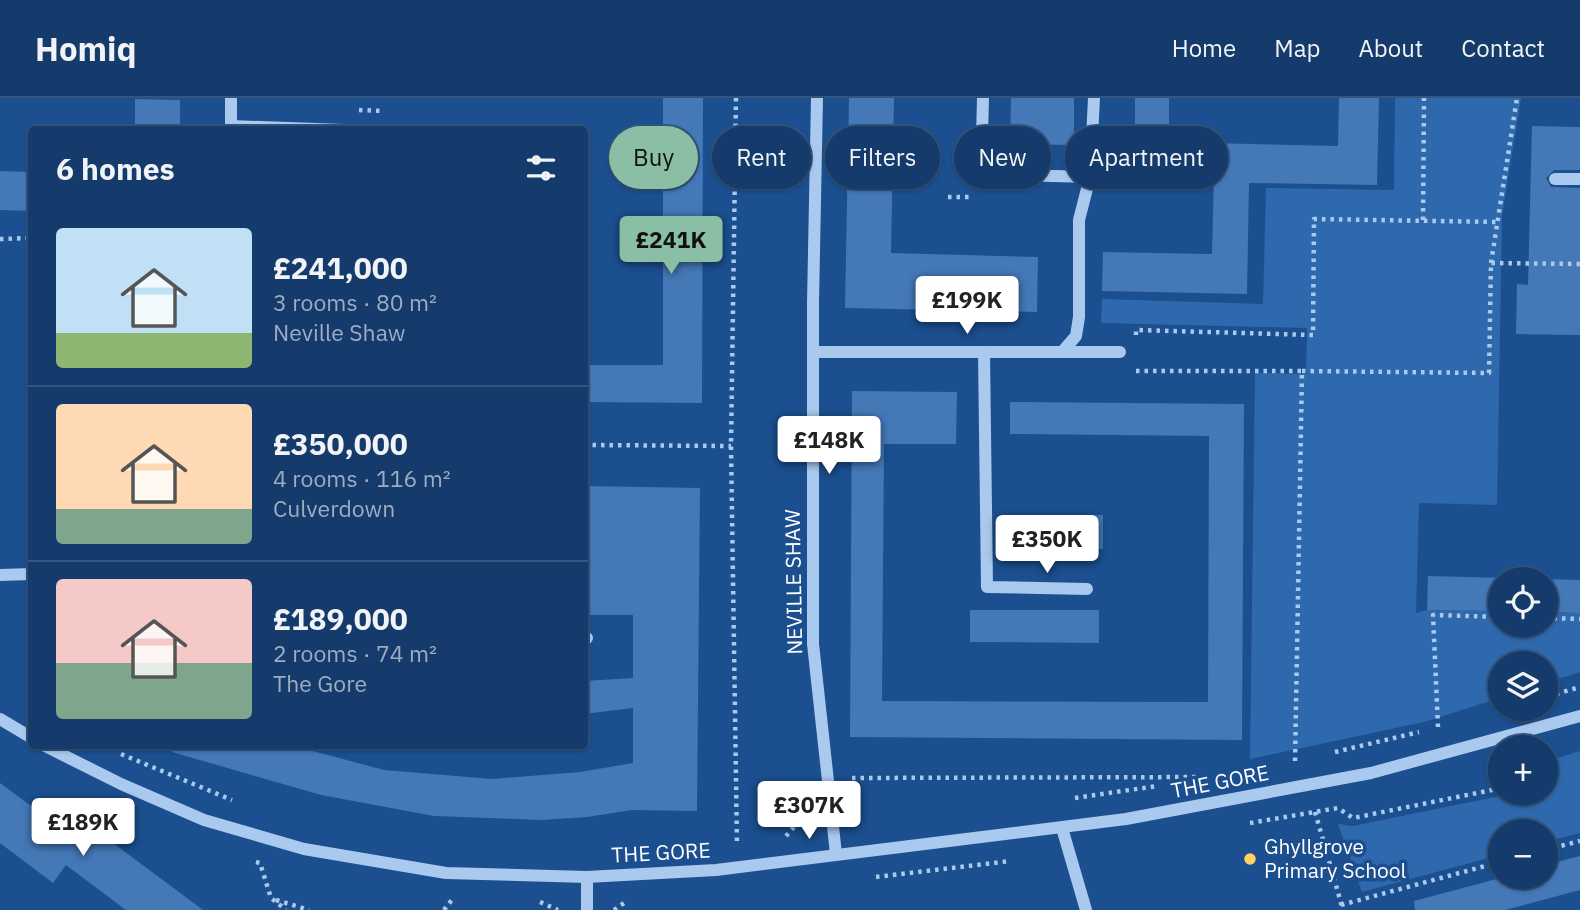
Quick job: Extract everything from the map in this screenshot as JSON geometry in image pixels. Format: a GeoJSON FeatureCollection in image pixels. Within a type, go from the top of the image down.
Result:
{"type":"FeatureCollection","features":[{"type":"Feature","properties":{"kind":"street"},"geometry":{"type":"LineString","coordinates":[[231,98],[231,126]]}},
{"type":"Feature","properties":{"kind":"street","name":"NEVILLE SHAW"},"geometry":{"type":"LineString","coordinates":[[817,98],[813,644],[836,854]]}},
{"type":"Feature","properties":{"kind":"street"},"geometry":{"type":"LineString","coordinates":[[983,98],[981,174],[1065,176]]}},
{"type":"Feature","properties":{"kind":"street"},"geometry":{"type":"LineString","coordinates":[[1093,126],[1094,98]]}},
{"type":"Feature","properties":{"kind":"street"},"geometry":{"type":"LineString","coordinates":[[1555,179],[1580,179]]}},
{"type":"Feature","properties":{"kind":"street"},"geometry":{"type":"LineString","coordinates":[[1062,352],[1076,336],[1079,317],[1079,220],[1087,189]]}},
{"type":"Feature","properties":{"kind":"street"},"geometry":{"type":"LineString","coordinates":[[814,352],[1120,352]]}},
{"type":"Feature","properties":{"kind":"street"},"geometry":{"type":"LineString","coordinates":[[984,353],[987,587],[1087,589]]}},
{"type":"Feature","properties":{"kind":"street"},"geometry":{"type":"LineString","coordinates":[[0,575],[28,574]]}},
{"type":"Feature","properties":{"kind":"street","name":"THE GORE"},"geometry":{"type":"LineString","coordinates":[[51,749],[121,784],[204,820],[304,849],[446,873],[587,877],[716,870],[1062,828],[1200,806],[1371,773],[1580,716]]}},
{"type":"Feature","properties":{"kind":"street"},"geometry":{"type":"LineString","coordinates":[[0,719],[28,735]]}},
{"type":"Feature","properties":{"kind":"street"},"geometry":{"type":"LineString","coordinates":[[1062,828],[1086,910]]}},
{"type":"Feature","properties":{"kind":"street"},"geometry":{"type":"LineString","coordinates":[[587,877],[587,910]]}},
{"type":"Feature","properties":{"kind":"path"},"geometry":{"type":"LineString","coordinates":[[736,98],[731,446],[737,846]]}},
{"type":"Feature","properties":{"kind":"path"},"geometry":{"type":"LineString","coordinates":[[1423,220],[1424,98]]}},
{"type":"Feature","properties":{"kind":"path"},"geometry":{"type":"LineString","coordinates":[[1125,371],[1489,373],[1491,263],[1517,98]]}},
{"type":"Feature","properties":{"kind":"path"},"geometry":{"type":"LineString","coordinates":[[948,197],[985,198]]}},
{"type":"Feature","properties":{"kind":"path"},"geometry":{"type":"LineString","coordinates":[[1136,344],[1136,330],[1313,335],[1314,219],[1498,222]]}},
{"type":"Feature","properties":{"kind":"path"},"geometry":{"type":"LineString","coordinates":[[0,239],[28,239]]}},
{"type":"Feature","properties":{"kind":"path"},"geometry":{"type":"LineString","coordinates":[[1491,263],[1580,264]]}},
{"type":"Feature","properties":{"kind":"path"},"geometry":{"type":"LineString","coordinates":[[1136,357],[1136,371]]}},
{"type":"Feature","properties":{"kind":"path"},"geometry":{"type":"LineString","coordinates":[[1284,764],[1297,762],[1302,371]]}},
{"type":"Feature","properties":{"kind":"path"},"geometry":{"type":"LineString","coordinates":[[588,445],[731,446]]}},
{"type":"Feature","properties":{"kind":"path"},"geometry":{"type":"LineString","coordinates":[[1438,727],[1433,615],[1488,617]]}},
{"type":"Feature","properties":{"kind":"path"},"geometry":{"type":"LineString","coordinates":[[1558,618],[1580,619]]}},
{"type":"Feature","properties":{"kind":"path"},"geometry":{"type":"LineString","coordinates":[[1558,694],[1580,687]]}},
{"type":"Feature","properties":{"kind":"path"},"geometry":{"type":"LineString","coordinates":[[1323,755],[1451,723]]}},
{"type":"Feature","properties":{"kind":"path"},"geometry":{"type":"LineString","coordinates":[[114,750],[235,802]]}},
{"type":"Feature","properties":{"kind":"path"},"geometry":{"type":"LineString","coordinates":[[840,778],[1217,777],[1065,800]]}},
{"type":"Feature","properties":{"kind":"path"},"geometry":{"type":"LineString","coordinates":[[1315,812],[1342,908],[1488,865]]}},
{"type":"Feature","properties":{"kind":"path"},"geometry":{"type":"LineString","coordinates":[[782,838],[802,818]]}},
{"type":"Feature","properties":{"kind":"path"},"geometry":{"type":"LineString","coordinates":[[1558,847],[1580,841]]}},
{"type":"Feature","properties":{"kind":"path"},"geometry":{"type":"LineString","coordinates":[[723,847],[748,845]]}},
{"type":"Feature","properties":{"kind":"path"},"geometry":{"type":"LineString","coordinates":[[271,898],[309,910]]}},
{"type":"Feature","properties":{"kind":"shaded area"},"geometry":{"type":"Polygon","coordinates":[[[1395,98],[1521,98],[1502,216],[1497,505],[1419,503],[1416,613],[1427,610],[1488,611],[1488,637],[1558,637],[1558,613],[1580,613],[1580,672],[1558,679],[1558,651],[1488,651],[1488,702],[1424,722],[1250,759],[1255,373],[1306,374],[1307,328],[1101,323],[1102,299],[1263,304],[1266,188],[1394,190],[1395,98]]]}},
{"type":"Feature","properties":{"kind":"shaded area"},"geometry":{"type":"Polygon","coordinates":[[[1580,751],[1580,833],[1558,839],[1558,819],[1488,819],[1488,858],[1362,892],[1338,824],[1353,826],[1488,798],[1488,805],[1558,805],[1558,758],[1580,751]]]}},
{"type":"Feature","properties":{"kind":"building"},"geometry":{"type":"Polygon","coordinates":[[[663,98],[703,98],[702,403],[588,402],[588,365],[663,365],[663,189],[698,189],[698,126],[663,126],[663,98]]]}},
{"type":"Feature","properties":{"kind":"building"},"geometry":{"type":"Polygon","coordinates":[[[849,98],[894,98],[893,126],[848,126],[849,98]]]}},
{"type":"Feature","properties":{"kind":"building"},"geometry":{"type":"Polygon","coordinates":[[[1011,98],[1074,98],[1074,126],[1065,126],[1065,145],[1051,145],[1051,126],[1010,126],[1011,98]]]}},
{"type":"Feature","properties":{"kind":"building"},"geometry":{"type":"Polygon","coordinates":[[[1135,98],[1169,98],[1169,126],[1135,126],[1135,98]]]}},
{"type":"Feature","properties":{"kind":"building"},"geometry":{"type":"Polygon","coordinates":[[[1339,98],[1379,98],[1377,185],[1249,183],[1247,294],[1102,291],[1103,252],[1212,254],[1214,189],[1228,189],[1228,143],[1338,146],[1339,98]]]}},
{"type":"Feature","properties":{"kind":"building"},"geometry":{"type":"Polygon","coordinates":[[[135,99],[180,100],[180,126],[135,126],[135,99]]]}},
{"type":"Feature","properties":{"kind":"building"},"geometry":{"type":"Polygon","coordinates":[[[1532,126],[1580,127],[1580,170],[1554,170],[1546,178],[1551,187],[1580,188],[1580,335],[1516,334],[1517,284],[1528,285],[1532,126]]]}},
{"type":"Feature","properties":{"kind":"building"},"geometry":{"type":"Polygon","coordinates":[[[0,171],[28,172],[28,211],[0,210],[0,171]]]}},
{"type":"Feature","properties":{"kind":"building"},"geometry":{"type":"Polygon","coordinates":[[[847,189],[892,189],[891,253],[1038,257],[1037,312],[845,308],[847,189]]]}},
{"type":"Feature","properties":{"kind":"building"},"geometry":{"type":"Polygon","coordinates":[[[852,391],[957,392],[956,444],[884,444],[882,701],[1208,702],[1209,436],[1010,434],[1010,402],[1244,404],[1242,740],[850,737],[852,391]]]}},
{"type":"Feature","properties":{"kind":"building"},"geometry":{"type":"Polygon","coordinates":[[[588,486],[700,488],[697,811],[632,810],[542,820],[434,816],[321,795],[172,752],[172,749],[305,749],[384,770],[492,779],[580,772],[633,763],[633,708],[588,714],[588,681],[633,678],[633,615],[588,615],[588,486]]]}},
{"type":"Feature","properties":{"kind":"building"},"geometry":{"type":"Polygon","coordinates":[[[1103,515],[1103,549],[1001,549],[1000,516],[1103,515]]]}},
{"type":"Feature","properties":{"kind":"building"},"geometry":{"type":"Polygon","coordinates":[[[1428,576],[1488,578],[1488,611],[1427,610],[1428,576]]]}},
{"type":"Feature","properties":{"kind":"building"},"geometry":{"type":"Polygon","coordinates":[[[1558,579],[1580,580],[1580,613],[1558,612],[1558,579]]]}},
{"type":"Feature","properties":{"kind":"building"},"geometry":{"type":"Polygon","coordinates":[[[970,610],[1099,610],[1099,643],[970,642],[970,610]]]}},
{"type":"Feature","properties":{"kind":"building"},"geometry":{"type":"Polygon","coordinates":[[[0,783],[69,834],[81,819],[203,910],[126,910],[66,865],[53,883],[0,843],[0,783]]]}},
{"type":"Feature","properties":{"kind":"building"},"geometry":{"type":"Polygon","coordinates":[[[1580,856],[1580,890],[1505,910],[1415,910],[1414,901],[1488,881],[1488,889],[1558,889],[1558,862],[1580,856]]]}},
{"type":"Feature","properties":{"kind":"place","name":"Ghyllgrove Primary School"},"geometry":{"type":"Point","coordinates":[1250,859]}}]}
